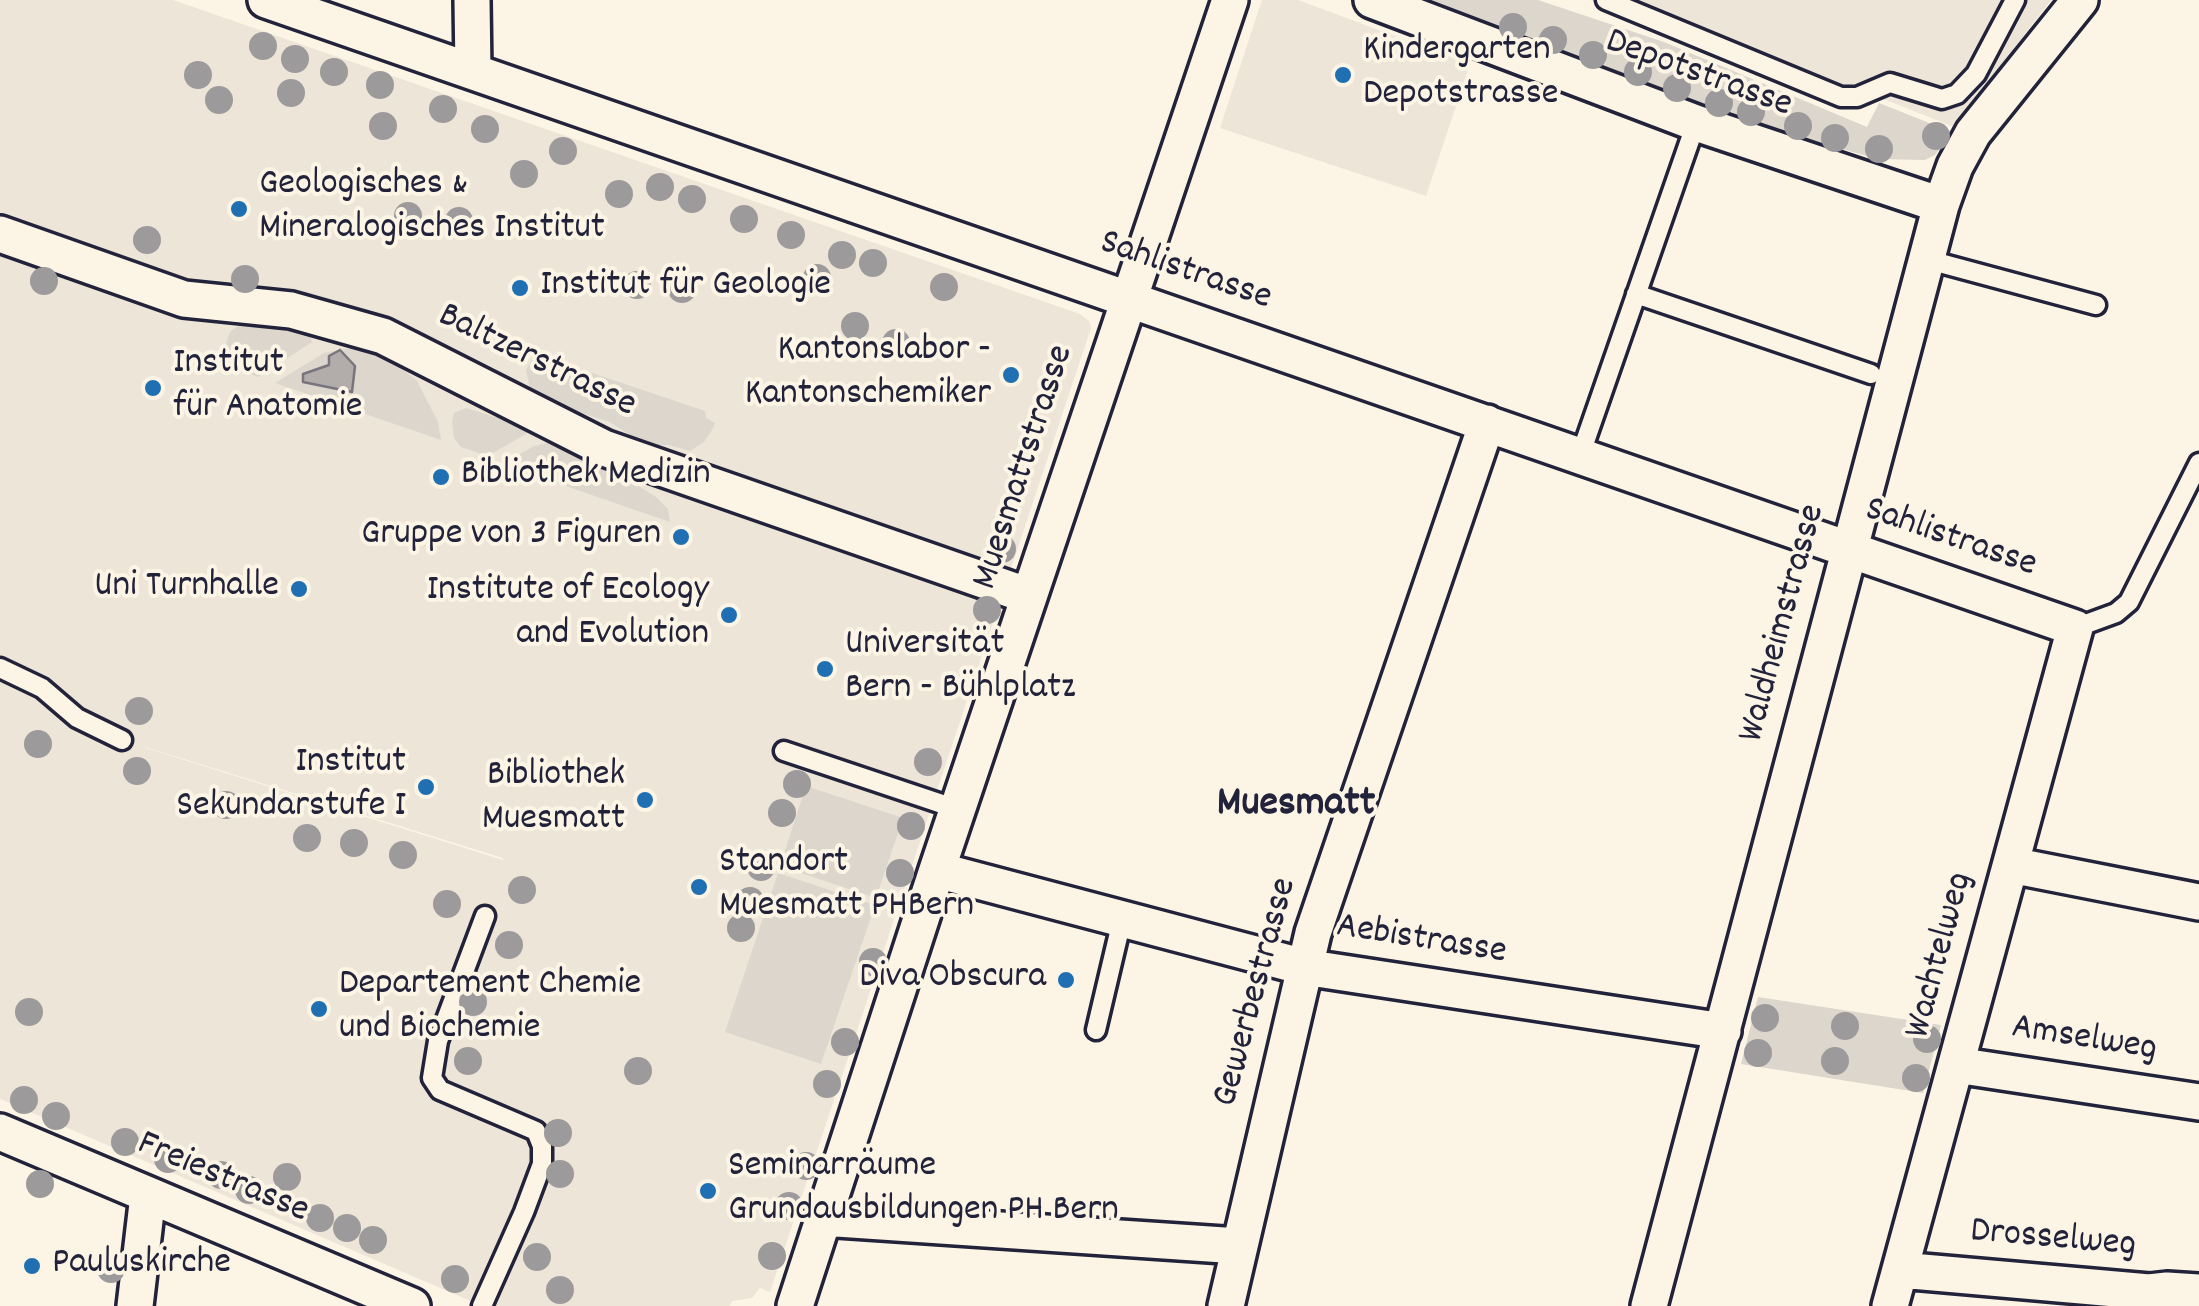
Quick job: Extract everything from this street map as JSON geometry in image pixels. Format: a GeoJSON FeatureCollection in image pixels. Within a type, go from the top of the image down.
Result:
{"type":"FeatureCollection","features":[{"type":"Feature","properties":{"kind":"street","name":"Sahlistrasse"},"geometry":{"type":"LineString","coordinates":[[266,0],[2075,628]]}},
{"type":"Feature","properties":{"kind":"street"},"geometry":{"type":"LineString","coordinates":[[472,0],[474,71]]}},
{"type":"Feature","properties":{"kind":"street","name":"Muesmattstrasse"},"geometry":{"type":"LineString","coordinates":[[795,1306],[936,870],[1230,0]]}},
{"type":"Feature","properties":{"kind":"street","name":"Depotstrasse"},"geometry":{"type":"LineString","coordinates":[[1372,0],[1696,123],[1941,205]]}},
{"type":"Feature","properties":{"kind":"street","name":"Waldheimstrasse"},"geometry":{"type":"LineString","coordinates":[[1649,1306],[1941,205],[1955,166],[1973,133],[2080,0]]}},
{"type":"Feature","properties":{"kind":"street","name":"Baltzerstrasse"},"geometry":{"type":"LineString","coordinates":[[0,234],[184,300],[291,310],[383,336],[604,448],[1028,596]]}},
{"type":"Feature","properties":{"kind":"street","name":"Gewerbestrasse"},"geometry":{"type":"LineString","coordinates":[[1226,1306],[1304,967],[1488,423]]}},
{"type":"Feature","properties":{"kind":"street","name":"Wachtelweg"},"geometry":{"type":"LineString","coordinates":[[1890,1306],[2075,628]]}},
{"type":"Feature","properties":{"kind":"street"},"geometry":{"type":"LineString","coordinates":[[2011,865],[2199,902]]}},
{"type":"Feature","properties":{"kind":"street","name":"Aebistrasse"},"geometry":{"type":"LineString","coordinates":[[936,870],[1304,967],[1723,1031]]}},
{"type":"Feature","properties":{"kind":"street","name":"Amselweg"},"geometry":{"type":"LineString","coordinates":[[1956,1064],[2199,1102]]}},
{"type":"Feature","properties":{"kind":"street","name":"Freiestrasse"},"geometry":{"type":"LineString","coordinates":[[0,1132],[412,1306]]}},
{"type":"Feature","properties":{"kind":"street"},"geometry":{"type":"LineString","coordinates":[[135,1306],[148,1195]]}},
{"type":"Feature","properties":{"kind":"street"},"geometry":{"type":"LineString","coordinates":[[822,1218],[1240,1246]]}},
{"type":"Feature","properties":{"kind":"street","name":"Drosselweg"},"geometry":{"type":"LineString","coordinates":[[1900,1270],[2148,1292],[2199,1292]]}},
{"type":"Feature","properties":{"kind":"lane"},"geometry":{"type":"LineString","coordinates":[[1606,0],[1841,97],[1857,97],[1890,83],[1942,99],[1957,94],[1976,74],[2015,0]]}},
{"type":"Feature","properties":{"kind":"lane"},"geometry":{"type":"LineString","coordinates":[[1580,456],[1696,123]]}},
{"type":"Feature","properties":{"kind":"lane"},"geometry":{"type":"LineString","coordinates":[[1926,260],[2096,305]]}},
{"type":"Feature","properties":{"kind":"lane"},"geometry":{"type":"LineString","coordinates":[[1636,294],[1871,374]]}},
{"type":"Feature","properties":{"kind":"lane"},"geometry":{"type":"LineString","coordinates":[[2075,628],[2116,613],[2128,602],[2199,463]]}},
{"type":"Feature","properties":{"kind":"lane"},"geometry":{"type":"LineString","coordinates":[[0,668],[42,688],[77,718],[122,740]]}},
{"type":"Feature","properties":{"kind":"lane"},"geometry":{"type":"LineString","coordinates":[[784,751],[957,809]]}},
{"type":"Feature","properties":{"kind":"lane"},"geometry":{"type":"LineString","coordinates":[[482,1306],[542,1164],[542,1146],[536,1131],[440,1090],[432,1078],[438,1041],[484,916]]}},
{"type":"Feature","properties":{"kind":"lane"},"geometry":{"type":"LineString","coordinates":[[1096,1030],[1122,920]]}},
{"type":"Feature","properties":{"kind":"shaded area","name":"Universität Bern - Bühlplatz"},"geometry":{"type":"Polygon","coordinates":[[[0,0],[173,0],[1080,314],[1089,321],[1091,328],[770,1292],[760,1288],[752,1298],[732,1301],[730,1306],[484,1306],[542,1146],[521,1187],[480,1305],[0,1099],[0,0]],[[145,747],[503,860],[503,858],[145,747]]]}},
{"type":"Feature","properties":{"kind":"shaded area"},"geometry":{"type":"Polygon","coordinates":[[[1262,0],[1298,0],[1470,64],[1426,196],[1220,128],[1262,0]]]}},
{"type":"Feature","properties":{"kind":"shaded area"},"geometry":{"type":"Polygon","coordinates":[[[1429,0],[1538,0],[1664,42],[1867,127],[1879,103],[1952,132],[1935,155],[1925,160],[1877,159],[1749,122],[1429,0]]]}},
{"type":"Feature","properties":{"kind":"shaded area"},"geometry":{"type":"Polygon","coordinates":[[[1590,0],[2051,0],[1954,127],[1876,96],[1839,103],[1590,0]]]}},
{"type":"Feature","properties":{"kind":"shaded area"},"geometry":{"type":"Polygon","coordinates":[[[261,322],[288,325],[309,333],[312,342],[258,377],[227,366],[223,353],[230,332],[238,326],[261,322]]]}},
{"type":"Feature","properties":{"kind":"shaded area"},"geometry":{"type":"Polygon","coordinates":[[[362,346],[380,350],[417,381],[438,422],[441,440],[275,383],[324,353],[362,346]]]}},
{"type":"Feature","properties":{"kind":"shaded area"},"geometry":{"type":"Polygon","coordinates":[[[340,350],[355,366],[352,392],[303,382],[303,374],[329,365],[329,356],[340,350]]]}},
{"type":"Feature","properties":{"kind":"shaded area"},"geometry":{"type":"Polygon","coordinates":[[[545,357],[705,411],[706,418],[715,423],[704,442],[690,451],[669,445],[647,446],[610,422],[547,402],[530,388],[526,370],[532,360],[545,357]]]}},
{"type":"Feature","properties":{"kind":"shaded area"},"geometry":{"type":"Polygon","coordinates":[[[466,408],[524,426],[529,432],[488,456],[461,447],[454,438],[452,422],[454,413],[466,408]]]}},
{"type":"Feature","properties":{"kind":"shaded area"},"geometry":{"type":"Polygon","coordinates":[[[551,442],[590,456],[656,497],[668,509],[670,522],[502,464],[534,446],[551,442]]]}},
{"type":"Feature","properties":{"kind":"shaded area"},"geometry":{"type":"Polygon","coordinates":[[[806,786],[903,818],[876,898],[780,866],[806,786]]]}},
{"type":"Feature","properties":{"kind":"shaded area"},"geometry":{"type":"Polygon","coordinates":[[[778,873],[875,905],[821,1064],[725,1032],[778,873]]]}},
{"type":"Feature","properties":{"kind":"shaded area"},"geometry":{"type":"Polygon","coordinates":[[[1758,997],[1941,1025],[1923,1093],[1741,1064],[1758,997]]]}},
{"type":"Feature","properties":{"kind":"place","name":"Kindergarten Depotstrasse"},"geometry":{"type":"Point","coordinates":[1343,75]}},
{"type":"Feature","properties":{"kind":"place","name":"Geologisches & Mineralogisches Institut"},"geometry":{"type":"Point","coordinates":[239,209]}},
{"type":"Feature","properties":{"kind":"place","name":"Institut für Geologie"},"geometry":{"type":"Point","coordinates":[520,288]}},
{"type":"Feature","properties":{"kind":"place","name":"Kantonslabor - Kantonschemiker"},"geometry":{"type":"Point","coordinates":[1011,375]}},
{"type":"Feature","properties":{"kind":"place","name":"Institut für Anatomie"},"geometry":{"type":"Point","coordinates":[153,388]}},
{"type":"Feature","properties":{"kind":"place","name":"Bibliothek Medizin"},"geometry":{"type":"Point","coordinates":[441,477]}},
{"type":"Feature","properties":{"kind":"place","name":"Gruppe von 3 Figuren"},"geometry":{"type":"Point","coordinates":[681,537]}},
{"type":"Feature","properties":{"kind":"place","name":"Uni Turnhalle"},"geometry":{"type":"Point","coordinates":[299,589]}},
{"type":"Feature","properties":{"kind":"place","name":"Institute of Ecology and Evolution"},"geometry":{"type":"Point","coordinates":[729,615]}},
{"type":"Feature","properties":{"kind":"place","name":"Universität Bern - Bühlplatz"},"geometry":{"type":"Point","coordinates":[825,669]}},
{"type":"Feature","properties":{"kind":"place","name":"Institut Sekundarstufe I"},"geometry":{"type":"Point","coordinates":[426,787]}},
{"type":"Feature","properties":{"kind":"place","name":"Bibliothek Muesmatt"},"geometry":{"type":"Point","coordinates":[645,800]}},
{"type":"Feature","properties":{"kind":"place","name":"Standort Muesmatt PHBern"},"geometry":{"type":"Point","coordinates":[699,887]}},
{"type":"Feature","properties":{"kind":"place","name":"Diva Obscura"},"geometry":{"type":"Point","coordinates":[1066,980]}},
{"type":"Feature","properties":{"kind":"place","name":"Departement Chemie und Biochemie"},"geometry":{"type":"Point","coordinates":[319,1009]}},
{"type":"Feature","properties":{"kind":"place","name":"Seminarräume Grundausbildungen PH Bern"},"geometry":{"type":"Point","coordinates":[708,1191]}},
{"type":"Feature","properties":{"kind":"place","name":"Pauluskirche"},"geometry":{"type":"Point","coordinates":[32,1266]}},
{"type":"Feature","properties":{"kind":"district","name":"Muesmatt"},"geometry":{"type":"Point","coordinates":[1296,807]}}]}
